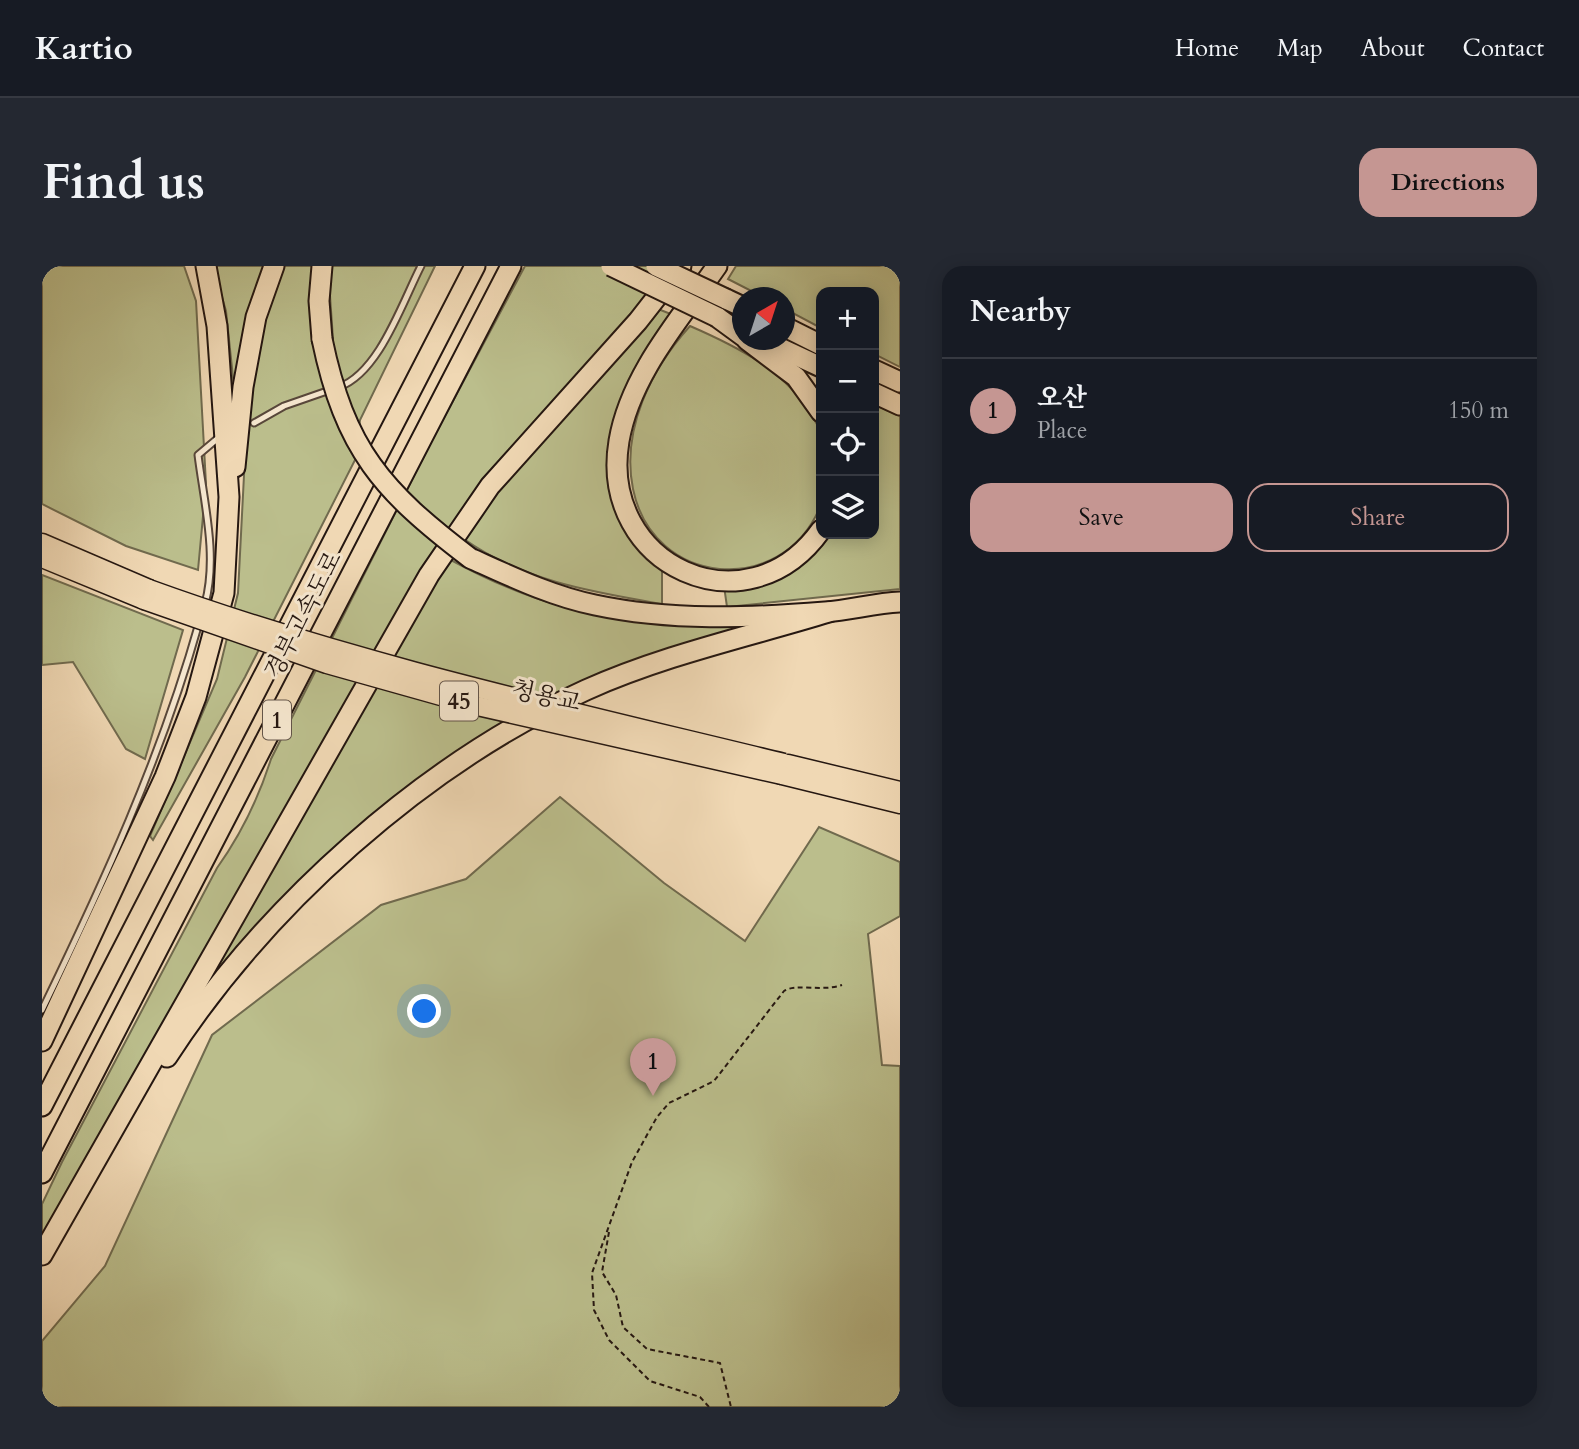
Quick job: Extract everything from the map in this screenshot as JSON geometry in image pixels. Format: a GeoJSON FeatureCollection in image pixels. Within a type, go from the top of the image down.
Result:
{"type":"FeatureCollection","features":[{"type":"Feature","properties":{"kind":"highway"},"geometry":{"type":"LineString","coordinates":[[206,266],[217,326],[229,497]]}},
{"type":"Feature","properties":{"kind":"highway"},"geometry":{"type":"LineString","coordinates":[[42,1041],[165,777],[197,697],[224,593],[229,497],[256,317],[274,266]]}},
{"type":"Feature","properties":{"kind":"highway"},"geometry":{"type":"LineString","coordinates":[[322,266],[318,301],[322,339],[341,409],[360,449],[381,481],[420,520],[470,558],[541,589],[593,605],[640,613],[710,616],[829,611],[900,602]]}},
{"type":"Feature","properties":{"kind":"highway","name":"경부고속도로"},"geometry":{"type":"LineString","coordinates":[[42,1106],[475,266]]}},
{"type":"Feature","properties":{"kind":"highway","name":"경부고속도로"},"geometry":{"type":"LineString","coordinates":[[42,1173],[511,266]]}},
{"type":"Feature","properties":{"kind":"highway"},"geometry":{"type":"LineString","coordinates":[[611,266],[732,324]]}},
{"type":"Feature","properties":{"kind":"highway"},"geometry":{"type":"LineString","coordinates":[[656,266],[732,302]]}},
{"type":"Feature","properties":{"kind":"highway"},"geometry":{"type":"LineString","coordinates":[[42,1255],[442,554],[490,486],[638,321],[681,266]]}},
{"type":"Feature","properties":{"kind":"highway"},"geometry":{"type":"LineString","coordinates":[[717,266],[648,366],[625,416],[617,466],[618,487],[627,518],[658,557],[676,568],[719,581],[766,575],[792,562],[816,536]]}},
{"type":"Feature","properties":{"kind":"highway"},"geometry":{"type":"LineString","coordinates":[[717,317],[732,328]]}},
{"type":"Feature","properties":{"kind":"highway"},"geometry":{"type":"LineString","coordinates":[[795,332],[816,342]]}},
{"type":"Feature","properties":{"kind":"highway"},"geometry":{"type":"LineString","coordinates":[[760,350],[796,377],[816,405]]}},
{"type":"Feature","properties":{"kind":"highway"},"geometry":{"type":"LineString","coordinates":[[784,350],[816,365]]}},
{"type":"Feature","properties":{"kind":"highway"},"geometry":{"type":"LineString","coordinates":[[879,372],[900,382]]}},
{"type":"Feature","properties":{"kind":"highway"},"geometry":{"type":"LineString","coordinates":[[879,395],[900,405]]}},
{"type":"Feature","properties":{"kind":"highway","name":"45"},"geometry":{"type":"LineString","coordinates":[[42,543],[147,595]]}},
{"type":"Feature","properties":{"kind":"highway","name":"45"},"geometry":{"type":"LineString","coordinates":[[42,558],[147,595]]}},
{"type":"Feature","properties":{"kind":"highway","name":"청용교"},"geometry":{"type":"LineString","coordinates":[[147,595],[327,664],[473,705],[783,769]]}},
{"type":"Feature","properties":{"kind":"highway"},"geometry":{"type":"LineString","coordinates":[[83,1184],[174,1046],[222,982],[311,882],[400,804],[480,749],[586,690],[675,655],[829,611]]}},
{"type":"Feature","properties":{"kind":"highway","name":"45"},"geometry":{"type":"LineString","coordinates":[[783,769],[900,791]]}},
{"type":"Feature","properties":{"kind":"highway","name":"45"},"geometry":{"type":"LineString","coordinates":[[783,769],[900,804]]}},
{"type":"Feature","properties":{"kind":"lane"},"geometry":{"type":"LineString","coordinates":[[254,423],[284,406],[354,382],[369,368],[421,266]]}},
{"type":"Feature","properties":{"kind":"lane"},"geometry":{"type":"LineString","coordinates":[[42,1010],[151,771],[177,700],[211,582],[198,455],[217,439]]}},
{"type":"Feature","properties":{"kind":"path"},"geometry":{"type":"LineString","coordinates":[[709,1407],[701,1397],[650,1381],[605,1334],[592,1301],[592,1273],[632,1162],[665,1106],[714,1081],[790,988],[819,990],[842,985]]}},
{"type":"Feature","properties":{"kind":"path"},"geometry":{"type":"LineString","coordinates":[[610,1226],[602,1272],[617,1295],[623,1327],[653,1352],[720,1363],[731,1407]]}},
{"type":"Feature","properties":{"kind":"green space"},"geometry":{"type":"Polygon","coordinates":[[[42,266],[184,266],[196,301],[206,484],[198,570],[126,546],[42,504],[42,266]]]}},
{"type":"Feature","properties":{"kind":"green space"},"geometry":{"type":"Polygon","coordinates":[[[213,266],[266,266],[234,387],[226,311],[213,266]]]}},
{"type":"Feature","properties":{"kind":"green space"},"geometry":{"type":"Polygon","coordinates":[[[281,266],[314,266],[315,339],[333,339],[329,281],[331,266],[435,266],[360,420],[355,460],[245,677],[153,840],[150,836],[217,679],[238,593],[246,436],[260,331],[281,266]]]}},
{"type":"Feature","properties":{"kind":"green space"},"geometry":{"type":"Polygon","coordinates":[[[525,266],[672,266],[634,316],[519,443],[42,1240],[42,1204],[62,1162],[217,868],[248,816],[271,759],[430,444],[525,266]]]}},
{"type":"Feature","properties":{"kind":"green space"},"geometry":{"type":"Polygon","coordinates":[[[736,266],[900,266],[900,367],[879,356],[879,287],[816,287],[816,325],[795,314],[795,287],[744,287],[728,279],[736,266]]]}},
{"type":"Feature","properties":{"kind":"green space"},"geometry":{"type":"Polygon","coordinates":[[[658,309],[676,316],[612,457],[662,566],[662,604],[610,595],[534,575],[464,539],[498,489],[658,309]]]}},
{"type":"Feature","properties":{"kind":"green space"},"geometry":{"type":"Polygon","coordinates":[[[690,326],[732,346],[732,350],[742,351],[788,385],[816,423],[816,513],[802,536],[778,556],[749,567],[720,569],[691,562],[665,546],[645,522],[633,489],[631,445],[642,402],[663,361],[690,326]]]}},
{"type":"Feature","properties":{"kind":"green space"},"geometry":{"type":"Polygon","coordinates":[[[879,406],[900,416],[900,589],[727,607],[724,586],[773,579],[805,559],[824,539],[879,539],[879,406]]]}},
{"type":"Feature","properties":{"kind":"green space"},"geometry":{"type":"Polygon","coordinates":[[[449,559],[506,587],[565,607],[606,614],[706,619],[751,626],[665,654],[443,767],[207,988],[204,985],[449,559]]]}},
{"type":"Feature","properties":{"kind":"green space"},"geometry":{"type":"Polygon","coordinates":[[[42,575],[183,630],[145,759],[126,749],[73,662],[42,665],[42,575]]]}},
{"type":"Feature","properties":{"kind":"green space"},"geometry":{"type":"Polygon","coordinates":[[[560,797],[664,883],[745,941],[819,827],[900,862],[900,916],[868,934],[882,1065],[900,1066],[900,1407],[42,1407],[42,1341],[105,1266],[212,1035],[381,905],[466,879],[560,797]]]}},
{"type":"Feature","properties":{"kind":"place","name":"오산"},"geometry":{"type":"Point","coordinates":[653,1096]}}]}
